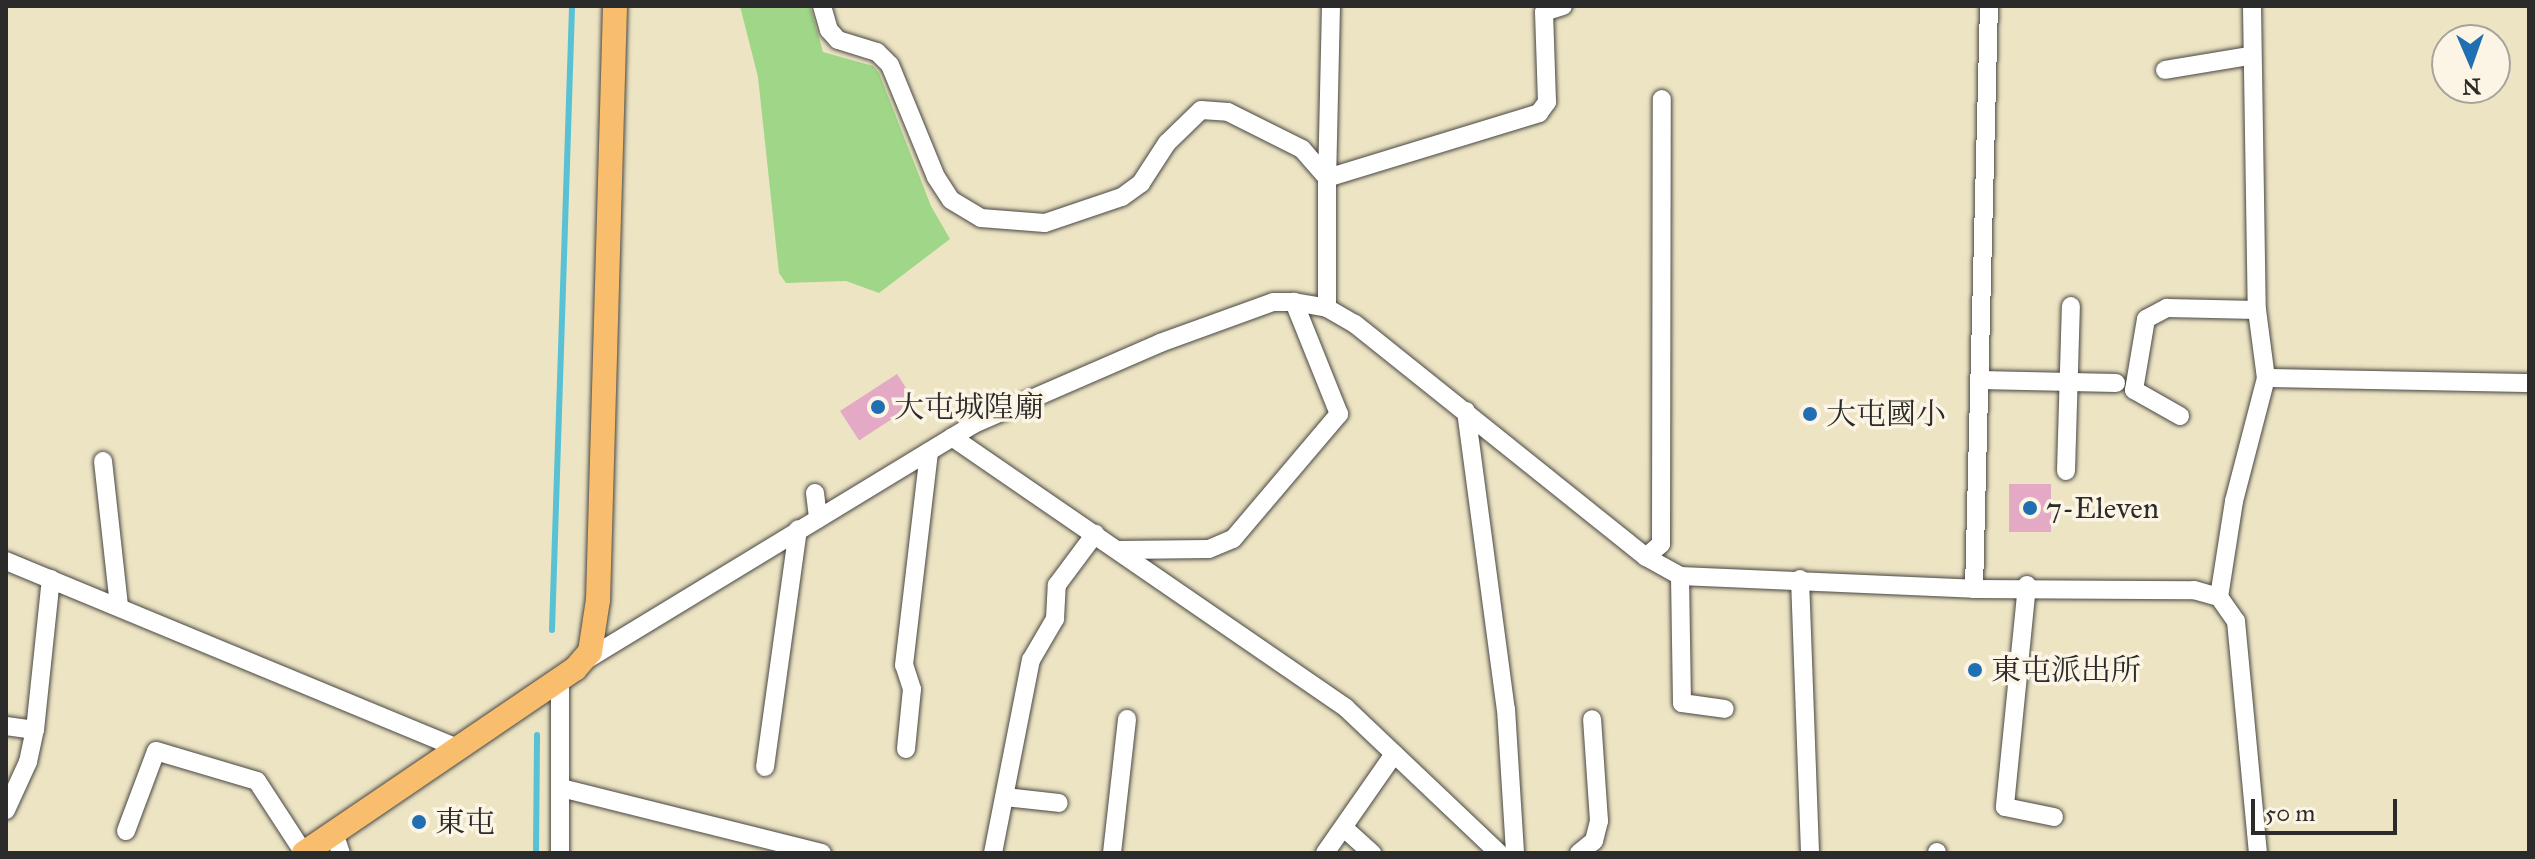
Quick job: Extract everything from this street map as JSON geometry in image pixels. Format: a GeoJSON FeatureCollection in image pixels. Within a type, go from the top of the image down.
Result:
{"type":"FeatureCollection","features":[{"type":"Feature","properties":{"kind":"main road"},"geometry":{"type":"LineString","coordinates":[[304,853],[338,843],[459,749],[586,660],[595,635],[598,600],[615,6]]}},
{"type":"Feature","properties":{"kind":"street"},"geometry":{"type":"LineString","coordinates":[[822,6],[829,30],[838,40],[877,52],[890,65],[936,177],[951,200],[981,218],[1045,223],[1122,197],[1141,183],[1167,143],[1201,110],[1228,112],[1263,127],[1302,149],[1327,178]]}},
{"type":"Feature","properties":{"kind":"street"},"geometry":{"type":"LineString","coordinates":[[1327,308],[1331,6]]}},
{"type":"Feature","properties":{"kind":"street"},"geometry":{"type":"LineString","coordinates":[[1327,178],[1539,113],[1547,102],[1544,12],[1563,6]]}},
{"type":"Feature","properties":{"kind":"street"},"geometry":{"type":"LineString","coordinates":[[1974,589],[1989,6]]}},
{"type":"Feature","properties":{"kind":"street"},"geometry":{"type":"LineString","coordinates":[[2219,597],[2234,501],[2266,378],[2257,310],[2250,56],[2252,6]]}},
{"type":"Feature","properties":{"kind":"street"},"geometry":{"type":"LineString","coordinates":[[2165,70],[2250,56]]}},
{"type":"Feature","properties":{"kind":"street"},"geometry":{"type":"LineString","coordinates":[[1646,557],[1661,544],[1662,99]]}},
{"type":"Feature","properties":{"kind":"street"},"geometry":{"type":"LineString","coordinates":[[586,660],[952,437],[1160,343],[1273,302],[1294,302],[1327,308],[1466,411],[1646,557],[1680,576],[1974,589],[2027,585],[2194,590],[2219,597],[2236,621],[2258,853]]}},
{"type":"Feature","properties":{"kind":"street"},"geometry":{"type":"LineString","coordinates":[[1118,550],[1209,549],[1233,539],[1339,414],[1294,302]]}},
{"type":"Feature","properties":{"kind":"street"},"geometry":{"type":"LineString","coordinates":[[2066,471],[2071,306]]}},
{"type":"Feature","properties":{"kind":"street"},"geometry":{"type":"LineString","coordinates":[[2180,416],[2134,390],[2146,319],[2167,308],[2257,310]]}},
{"type":"Feature","properties":{"kind":"street"},"geometry":{"type":"LineString","coordinates":[[2266,378],[2529,383]]}},
{"type":"Feature","properties":{"kind":"street"},"geometry":{"type":"LineString","coordinates":[[1980,380],[2116,383]]}},
{"type":"Feature","properties":{"kind":"street"},"geometry":{"type":"LineString","coordinates":[[1466,411],[1506,709],[1515,853]]}},
{"type":"Feature","properties":{"kind":"street"},"geometry":{"type":"LineString","coordinates":[[952,437],[1346,708],[1499,853]]}},
{"type":"Feature","properties":{"kind":"street"},"geometry":{"type":"LineString","coordinates":[[906,749],[912,689],[904,665],[929,451]]}},
{"type":"Feature","properties":{"kind":"street"},"geometry":{"type":"LineString","coordinates":[[103,461],[119,607]]}},
{"type":"Feature","properties":{"kind":"street"},"geometry":{"type":"LineString","coordinates":[[815,493],[818,519]]}},
{"type":"Feature","properties":{"kind":"street"},"geometry":{"type":"LineString","coordinates":[[765,767],[798,529]]}},
{"type":"Feature","properties":{"kind":"street"},"geometry":{"type":"LineString","coordinates":[[993,853],[1031,660],[1055,619],[1057,585],[1095,534]]}},
{"type":"Feature","properties":{"kind":"street"},"geometry":{"type":"LineString","coordinates":[[6,561],[459,749]]}},
{"type":"Feature","properties":{"kind":"street"},"geometry":{"type":"LineString","coordinates":[[1680,576],[1682,703],[1725,709]]}},
{"type":"Feature","properties":{"kind":"street"},"geometry":{"type":"LineString","coordinates":[[6,810],[28,762],[35,730],[51,579]]}},
{"type":"Feature","properties":{"kind":"street"},"geometry":{"type":"LineString","coordinates":[[1800,579],[1810,853]]}},
{"type":"Feature","properties":{"kind":"street"},"geometry":{"type":"LineString","coordinates":[[2027,585],[2005,807],[2054,817]]}},
{"type":"Feature","properties":{"kind":"street"},"geometry":{"type":"LineString","coordinates":[[560,679],[560,853]]}},
{"type":"Feature","properties":{"kind":"street"},"geometry":{"type":"LineString","coordinates":[[1112,853],[1127,719]]}},
{"type":"Feature","properties":{"kind":"street"},"geometry":{"type":"LineString","coordinates":[[1579,853],[1594,841],[1599,821],[1592,719]]}},
{"type":"Feature","properties":{"kind":"street"},"geometry":{"type":"LineString","coordinates":[[6,726],[35,730]]}},
{"type":"Feature","properties":{"kind":"street"},"geometry":{"type":"LineString","coordinates":[[126,831],[156,751],[257,781],[304,853]]}},
{"type":"Feature","properties":{"kind":"street"},"geometry":{"type":"LineString","coordinates":[[1325,853],[1394,754]]}},
{"type":"Feature","properties":{"kind":"street"},"geometry":{"type":"LineString","coordinates":[[561,788],[822,853]]}},
{"type":"Feature","properties":{"kind":"street"},"geometry":{"type":"LineString","coordinates":[[1005,797],[1059,803]]}},
{"type":"Feature","properties":{"kind":"street"},"geometry":{"type":"LineString","coordinates":[[1344,828],[1372,853]]}},
{"type":"Feature","properties":{"kind":"green space"},"geometry":{"type":"Polygon","coordinates":[[[740,6],[810,6],[823,52],[873,66],[879,73],[931,206],[950,239],[879,293],[846,281],[786,283],[779,273],[758,77],[740,6]]]}},
{"type":"Feature","properties":{"kind":"building","name":"大屯城隍廟"},"geometry":{"type":"Polygon","coordinates":[[[897,374],[916,403],[859,440],[840,411],[897,374]]]}},
{"type":"Feature","properties":{"kind":"building","name":"7-Eleven"},"geometry":{"type":"Polygon","coordinates":[[[2009,484],[2051,484],[2051,532],[2009,532],[2009,484]]]}},
{"type":"Feature","properties":{"kind":"waterway"},"geometry":{"type":"LineString","coordinates":[[552,630],[572,6]]}},
{"type":"Feature","properties":{"kind":"waterway"},"geometry":{"type":"LineString","coordinates":[[536,853],[537,735]]}},
{"type":"Feature","properties":{"kind":"place","name":"大屯城隍廟"},"geometry":{"type":"Point","coordinates":[878,407]}},
{"type":"Feature","properties":{"kind":"place","name":"大屯國小"},"geometry":{"type":"Point","coordinates":[1810,414]}},
{"type":"Feature","properties":{"kind":"place","name":"7-Eleven"},"geometry":{"type":"Point","coordinates":[2030,508]}},
{"type":"Feature","properties":{"kind":"place","name":"東屯派出所"},"geometry":{"type":"Point","coordinates":[1975,670]}},
{"type":"Feature","properties":{"kind":"place","name":"東屯"},"geometry":{"type":"Point","coordinates":[419,822]}}]}
